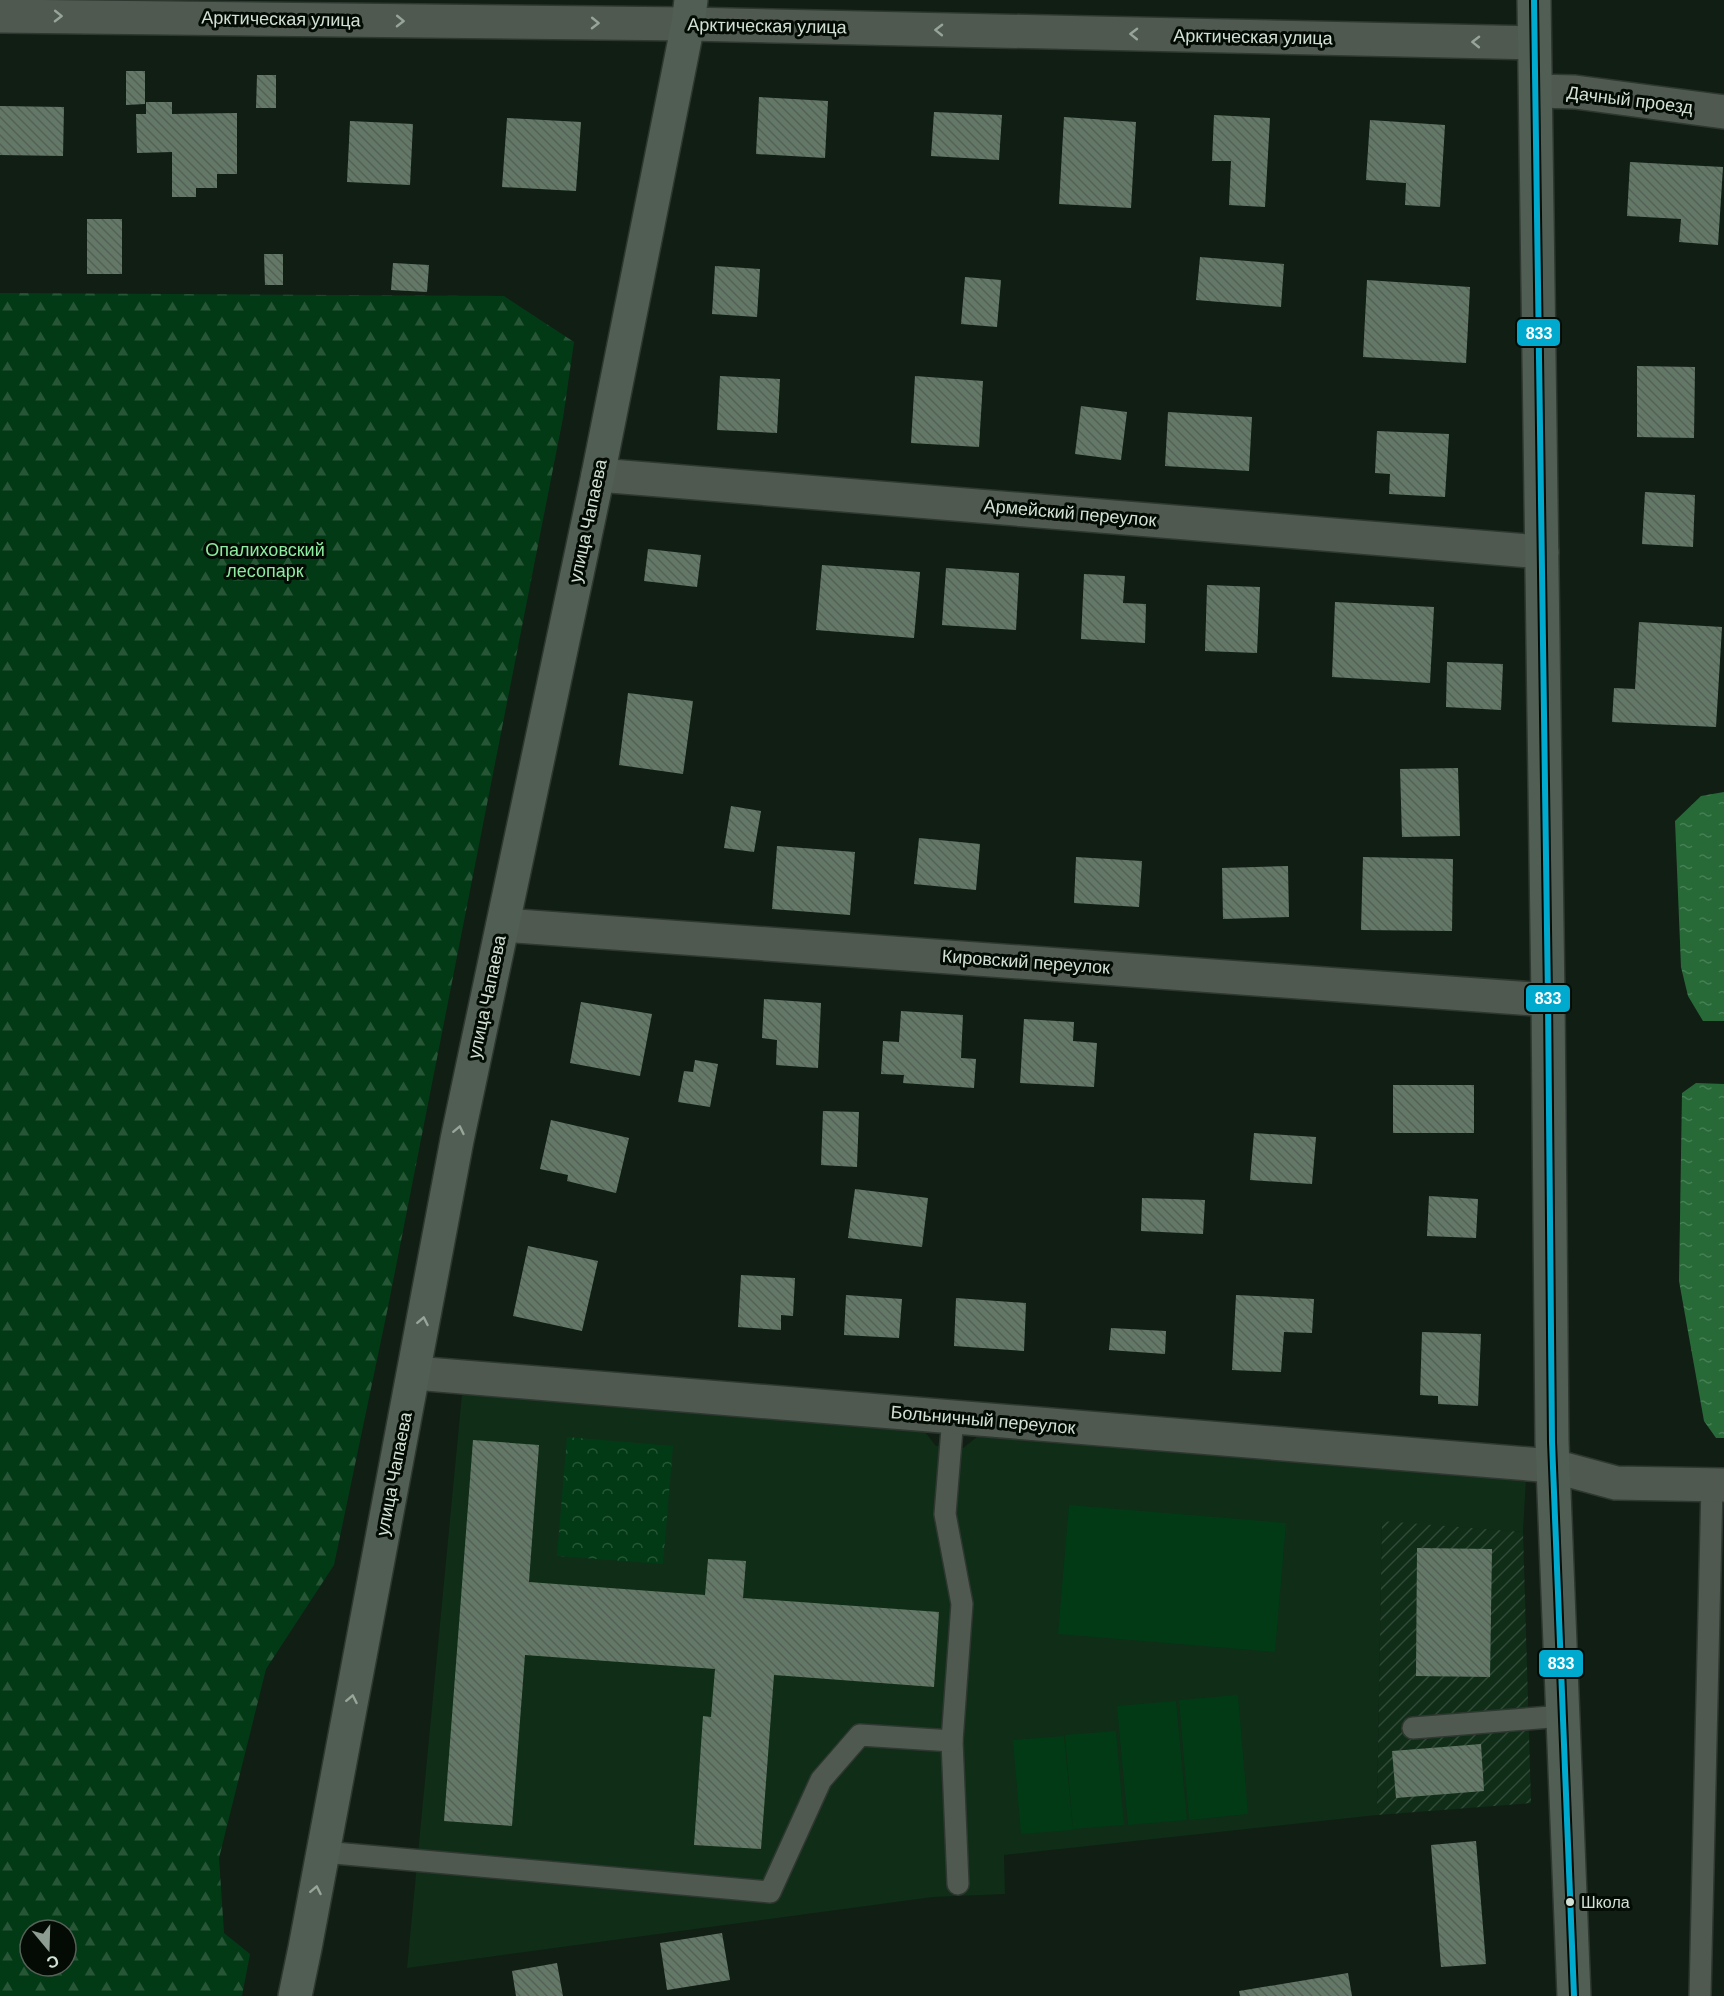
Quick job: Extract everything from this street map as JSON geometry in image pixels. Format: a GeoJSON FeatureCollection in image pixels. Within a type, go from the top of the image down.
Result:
{"type":"FeatureCollection","features":[{"type":"Feature","properties":{"kind":"street"},"geometry":{"type":"LineString","coordinates":[[1534,0],[1553,1466],[1574,1996]]}},
{"type":"Feature","properties":{"kind":"street","name":"Арктическая улица"},"geometry":{"type":"LineString","coordinates":[[0,16],[690,12],[1534,43]]}},
{"type":"Feature","properties":{"kind":"street","name":"улица Чапаева"},"geometry":{"type":"LineString","coordinates":[[295,1996],[457,1140],[598,475],[690,12]]}},
{"type":"Feature","properties":{"kind":"street","name":"Дачный проезд"},"geometry":{"type":"LineString","coordinates":[[1536,91],[1575,92],[1724,112]]}},
{"type":"Feature","properties":{"kind":"street","name":"Армейский переулок"},"geometry":{"type":"LineString","coordinates":[[598,475],[1542,552]]}},
{"type":"Feature","properties":{"kind":"street","name":"Кировский переулок"},"geometry":{"type":"LineString","coordinates":[[502,925],[1548,1000]]}},
{"type":"Feature","properties":{"kind":"street","name":"Больничный переулок"},"geometry":{"type":"LineString","coordinates":[[414,1373],[1553,1466],[1616,1483],[1718,1485]]}},
{"type":"Feature","properties":{"kind":"lane"},"geometry":{"type":"LineString","coordinates":[[953,1417],[945,1514],[962,1604],[952,1741],[958,1884]]}},
{"type":"Feature","properties":{"kind":"lane"},"geometry":{"type":"LineString","coordinates":[[1700,1996],[1718,1485]]}},
{"type":"Feature","properties":{"kind":"lane"},"geometry":{"type":"LineString","coordinates":[[1413,1728],[1563,1716]]}},
{"type":"Feature","properties":{"kind":"lane"},"geometry":{"type":"LineString","coordinates":[[323,1852],[770,1892],[821,1780],[860,1735],[952,1741]]}},
{"type":"Feature","properties":{"kind":"shaded area"},"geometry":{"type":"Polygon","coordinates":[[[462,1394],[925,1432],[936,1446],[963,1448],[978,1436],[1526,1479],[1523,1532],[1382,1522],[1377,1815],[1004,1855],[1005,1894],[933,1897],[407,1968],[462,1394]]]}},
{"type":"Feature","properties":{"kind":"shaded area"},"geometry":{"type":"Polygon","coordinates":[[[1382,1521],[1523,1532],[1531,1803],[1377,1815],[1382,1521]]]}},
{"type":"Feature","properties":{"kind":"green space","name":"Опалиховский лесопарк"},"geometry":{"type":"Polygon","coordinates":[[[0,293],[504,296],[574,342],[563,418],[388,1307],[334,1565],[266,1669],[219,1858],[224,1933],[250,1954],[242,1996],[0,1996],[0,293]]]}},
{"type":"Feature","properties":{"kind":"green space"},"geometry":{"type":"Polygon","coordinates":[[[567,1437],[673,1446],[663,1564],[557,1556],[567,1437]]]}},
{"type":"Feature","properties":{"kind":"green space"},"geometry":{"type":"Polygon","coordinates":[[[1069,1505],[1286,1523],[1275,1652],[1058,1634],[1069,1505]]]}},
{"type":"Feature","properties":{"kind":"green space"},"geometry":{"type":"Polygon","coordinates":[[[1238,1695],[1248,1814],[1189,1820],[1179,1700],[1238,1695]]]}},
{"type":"Feature","properties":{"kind":"green space"},"geometry":{"type":"Polygon","coordinates":[[[1176,1701],[1187,1820],[1128,1825],[1117,1706],[1176,1701]]]}},
{"type":"Feature","properties":{"kind":"green space"},"geometry":{"type":"Polygon","coordinates":[[[1116,1731],[1124,1825],[1073,1829],[1065,1735],[1116,1731]]]}},
{"type":"Feature","properties":{"kind":"green space"},"geometry":{"type":"Polygon","coordinates":[[[1064,1736],[1073,1830],[1021,1834],[1013,1740],[1064,1736]]]}},
{"type":"Feature","properties":{"kind":"water"},"geometry":{"type":"Polygon","coordinates":[[[1724,792],[1724,1021],[1703,1021],[1688,996],[1681,967],[1675,821],[1701,796],[1724,792]]]}},
{"type":"Feature","properties":{"kind":"water"},"geometry":{"type":"Polygon","coordinates":[[[1696,1083],[1724,1084],[1724,1438],[1716,1438],[1704,1421],[1679,1281],[1682,1093],[1696,1083]]]}},
{"type":"Feature","properties":{"kind":"building"},"geometry":{"type":"Polygon","coordinates":[[[126,71],[145,71],[145,104],[126,105],[126,71]]]}},
{"type":"Feature","properties":{"kind":"building"},"geometry":{"type":"Polygon","coordinates":[[[257,75],[276,75],[276,108],[256,108],[257,75]]]}},
{"type":"Feature","properties":{"kind":"building"},"geometry":{"type":"Polygon","coordinates":[[[759,97],[828,101],[825,158],[756,154],[759,97]]]}},
{"type":"Feature","properties":{"kind":"building"},"geometry":{"type":"Polygon","coordinates":[[[146,102],[172,102],[172,114],[237,113],[237,174],[217,174],[217,188],[196,188],[196,197],[172,197],[172,152],[137,153],[136,114],[146,114],[146,102]]]}},
{"type":"Feature","properties":{"kind":"building"},"geometry":{"type":"Polygon","coordinates":[[[0,106],[64,107],[63,156],[0,155],[0,106]]]}},
{"type":"Feature","properties":{"kind":"building"},"geometry":{"type":"Polygon","coordinates":[[[934,112],[1002,115],[999,160],[931,156],[934,112]]]}},
{"type":"Feature","properties":{"kind":"building"},"geometry":{"type":"Polygon","coordinates":[[[1214,115],[1270,118],[1265,207],[1229,205],[1231,161],[1212,161],[1214,115]]]}},
{"type":"Feature","properties":{"kind":"building"},"geometry":{"type":"Polygon","coordinates":[[[1064,117],[1136,122],[1131,208],[1059,204],[1064,117]]]}},
{"type":"Feature","properties":{"kind":"building"},"geometry":{"type":"Polygon","coordinates":[[[507,118],[581,122],[576,191],[502,187],[507,118]]]}},
{"type":"Feature","properties":{"kind":"building"},"geometry":{"type":"Polygon","coordinates":[[[1370,120],[1445,125],[1440,207],[1405,205],[1406,183],[1366,180],[1370,120]]]}},
{"type":"Feature","properties":{"kind":"building"},"geometry":{"type":"Polygon","coordinates":[[[350,121],[413,124],[410,185],[347,182],[350,121]]]}},
{"type":"Feature","properties":{"kind":"building"},"geometry":{"type":"Polygon","coordinates":[[[1630,162],[1723,167],[1718,245],[1679,242],[1681,219],[1627,216],[1630,162]]]}},
{"type":"Feature","properties":{"kind":"building"},"geometry":{"type":"Polygon","coordinates":[[[87,219],[122,219],[122,274],[87,274],[87,219]]]}},
{"type":"Feature","properties":{"kind":"building"},"geometry":{"type":"Polygon","coordinates":[[[264,254],[283,254],[283,285],[265,285],[264,254]]]}},
{"type":"Feature","properties":{"kind":"building"},"geometry":{"type":"Polygon","coordinates":[[[1200,257],[1284,264],[1281,307],[1196,300],[1200,257]]]}},
{"type":"Feature","properties":{"kind":"building"},"geometry":{"type":"Polygon","coordinates":[[[393,263],[429,265],[427,292],[391,290],[393,263]]]}},
{"type":"Feature","properties":{"kind":"building"},"geometry":{"type":"Polygon","coordinates":[[[715,266],[760,269],[757,317],[712,314],[715,266]]]}},
{"type":"Feature","properties":{"kind":"building"},"geometry":{"type":"Polygon","coordinates":[[[965,277],[1001,280],[997,327],[961,324],[965,277]]]}},
{"type":"Feature","properties":{"kind":"building"},"geometry":{"type":"Polygon","coordinates":[[[1367,280],[1470,287],[1466,363],[1363,357],[1367,280]]]}},
{"type":"Feature","properties":{"kind":"building"},"geometry":{"type":"Polygon","coordinates":[[[1637,366],[1695,367],[1694,438],[1637,437],[1637,366]]]}},
{"type":"Feature","properties":{"kind":"building"},"geometry":{"type":"Polygon","coordinates":[[[720,376],[780,379],[777,433],[717,430],[720,376]]]}},
{"type":"Feature","properties":{"kind":"building"},"geometry":{"type":"Polygon","coordinates":[[[915,376],[983,381],[979,447],[911,443],[915,376]]]}},
{"type":"Feature","properties":{"kind":"building"},"geometry":{"type":"Polygon","coordinates":[[[1081,406],[1127,412],[1121,460],[1075,454],[1081,406]]]}},
{"type":"Feature","properties":{"kind":"building"},"geometry":{"type":"Polygon","coordinates":[[[1168,412],[1252,417],[1249,471],[1165,466],[1168,412]]]}},
{"type":"Feature","properties":{"kind":"building"},"geometry":{"type":"Polygon","coordinates":[[[1377,431],[1449,434],[1445,497],[1389,494],[1390,474],[1375,473],[1377,431]]]}},
{"type":"Feature","properties":{"kind":"building"},"geometry":{"type":"Polygon","coordinates":[[[1645,492],[1695,495],[1693,547],[1642,544],[1645,492]]]}},
{"type":"Feature","properties":{"kind":"building"},"geometry":{"type":"Polygon","coordinates":[[[648,549],[701,555],[697,587],[644,581],[648,549]]]}},
{"type":"Feature","properties":{"kind":"building"},"geometry":{"type":"Polygon","coordinates":[[[822,565],[920,572],[914,638],[816,630],[822,565]]]}},
{"type":"Feature","properties":{"kind":"building"},"geometry":{"type":"Polygon","coordinates":[[[946,568],[1019,573],[1016,630],[942,625],[946,568]]]}},
{"type":"Feature","properties":{"kind":"building"},"geometry":{"type":"Polygon","coordinates":[[[1084,574],[1125,576],[1123,603],[1146,604],[1145,643],[1081,639],[1084,574]]]}},
{"type":"Feature","properties":{"kind":"building"},"geometry":{"type":"Polygon","coordinates":[[[1207,585],[1260,587],[1257,653],[1205,651],[1207,585]]]}},
{"type":"Feature","properties":{"kind":"building"},"geometry":{"type":"Polygon","coordinates":[[[1335,602],[1434,607],[1430,683],[1332,677],[1335,602]]]}},
{"type":"Feature","properties":{"kind":"building"},"geometry":{"type":"Polygon","coordinates":[[[1639,622],[1722,627],[1716,727],[1612,722],[1614,688],[1635,689],[1639,622]]]}},
{"type":"Feature","properties":{"kind":"building"},"geometry":{"type":"Polygon","coordinates":[[[1447,662],[1503,664],[1501,710],[1446,707],[1447,662]]]}},
{"type":"Feature","properties":{"kind":"building"},"geometry":{"type":"Polygon","coordinates":[[[628,693],[693,701],[683,774],[619,765],[628,693]]]}},
{"type":"Feature","properties":{"kind":"building"},"geometry":{"type":"Polygon","coordinates":[[[1458,768],[1460,836],[1402,837],[1400,769],[1458,768]]]}},
{"type":"Feature","properties":{"kind":"building"},"geometry":{"type":"Polygon","coordinates":[[[731,806],[761,811],[754,852],[724,848],[731,806]]]}},
{"type":"Feature","properties":{"kind":"building"},"geometry":{"type":"Polygon","coordinates":[[[919,838],[980,844],[976,890],[914,884],[919,838]]]}},
{"type":"Feature","properties":{"kind":"building"},"geometry":{"type":"Polygon","coordinates":[[[777,846],[855,852],[850,915],[772,909],[777,846]]]}},
{"type":"Feature","properties":{"kind":"building"},"geometry":{"type":"Polygon","coordinates":[[[1076,857],[1142,861],[1139,907],[1074,903],[1076,857]]]}},
{"type":"Feature","properties":{"kind":"building"},"geometry":{"type":"Polygon","coordinates":[[[1363,857],[1453,859],[1452,931],[1361,930],[1363,857]]]}},
{"type":"Feature","properties":{"kind":"building"},"geometry":{"type":"Polygon","coordinates":[[[1288,866],[1289,917],[1223,919],[1222,868],[1288,866]]]}},
{"type":"Feature","properties":{"kind":"building"},"geometry":{"type":"Polygon","coordinates":[[[764,999],[821,1003],[818,1068],[776,1065],[777,1040],[762,1038],[764,999]]]}},
{"type":"Feature","properties":{"kind":"building"},"geometry":{"type":"Polygon","coordinates":[[[581,1002],[652,1014],[640,1076],[570,1063],[581,1002]]]}},
{"type":"Feature","properties":{"kind":"building"},"geometry":{"type":"Polygon","coordinates":[[[901,1011],[963,1015],[961,1058],[976,1059],[974,1088],[903,1083],[904,1075],[881,1074],[883,1041],[899,1042],[901,1011]]]}},
{"type":"Feature","properties":{"kind":"building"},"geometry":{"type":"Polygon","coordinates":[[[1024,1019],[1074,1022],[1073,1041],[1097,1043],[1094,1087],[1020,1083],[1024,1019]]]}},
{"type":"Feature","properties":{"kind":"building"},"geometry":{"type":"Polygon","coordinates":[[[695,1060],[718,1064],[710,1107],[678,1102],[684,1071],[693,1072],[695,1060]]]}},
{"type":"Feature","properties":{"kind":"building"},"geometry":{"type":"Polygon","coordinates":[[[1393,1085],[1474,1085],[1474,1133],[1393,1133],[1393,1085]]]}},
{"type":"Feature","properties":{"kind":"building"},"geometry":{"type":"Polygon","coordinates":[[[823,1111],[859,1112],[857,1167],[821,1165],[823,1111]]]}},
{"type":"Feature","properties":{"kind":"building"},"geometry":{"type":"Polygon","coordinates":[[[551,1120],[629,1138],[616,1193],[567,1181],[568,1175],[540,1169],[551,1120]]]}},
{"type":"Feature","properties":{"kind":"building"},"geometry":{"type":"Polygon","coordinates":[[[1254,1133],[1316,1137],[1312,1184],[1250,1180],[1254,1133]]]}},
{"type":"Feature","properties":{"kind":"building"},"geometry":{"type":"Polygon","coordinates":[[[855,1189],[928,1198],[922,1247],[848,1238],[855,1189]]]}},
{"type":"Feature","properties":{"kind":"building"},"geometry":{"type":"Polygon","coordinates":[[[1429,1196],[1478,1199],[1476,1238],[1427,1236],[1429,1196]]]}},
{"type":"Feature","properties":{"kind":"building"},"geometry":{"type":"Polygon","coordinates":[[[1142,1198],[1205,1200],[1203,1234],[1141,1231],[1142,1198]]]}},
{"type":"Feature","properties":{"kind":"building"},"geometry":{"type":"Polygon","coordinates":[[[528,1246],[598,1261],[582,1331],[513,1316],[528,1246]]]}},
{"type":"Feature","properties":{"kind":"building"},"geometry":{"type":"Polygon","coordinates":[[[741,1275],[795,1278],[793,1316],[781,1315],[781,1330],[738,1327],[741,1275]]]}},
{"type":"Feature","properties":{"kind":"building"},"geometry":{"type":"Polygon","coordinates":[[[846,1295],[902,1299],[899,1338],[844,1335],[846,1295]]]}},
{"type":"Feature","properties":{"kind":"building"},"geometry":{"type":"Polygon","coordinates":[[[1236,1295],[1314,1299],[1312,1333],[1284,1332],[1281,1372],[1232,1370],[1236,1295]]]}},
{"type":"Feature","properties":{"kind":"building"},"geometry":{"type":"Polygon","coordinates":[[[956,1298],[1026,1303],[1024,1351],[954,1346],[956,1298]]]}},
{"type":"Feature","properties":{"kind":"building"},"geometry":{"type":"Polygon","coordinates":[[[1111,1328],[1166,1331],[1165,1354],[1109,1350],[1111,1328]]]}},
{"type":"Feature","properties":{"kind":"building"},"geometry":{"type":"Polygon","coordinates":[[[1422,1332],[1481,1334],[1478,1406],[1438,1404],[1438,1396],[1420,1395],[1422,1332]]]}},
{"type":"Feature","properties":{"kind":"building"},"geometry":{"type":"Polygon","coordinates":[[[473,1440],[539,1445],[529,1582],[705,1595],[708,1559],[746,1561],[743,1598],[939,1612],[934,1687],[774,1675],[761,1849],[694,1845],[703,1716],[711,1717],[715,1669],[525,1655],[512,1826],[444,1821],[473,1440]]]}},
{"type":"Feature","properties":{"kind":"building"},"geometry":{"type":"Polygon","coordinates":[[[1417,1548],[1492,1549],[1490,1677],[1416,1676],[1417,1548]]]}},
{"type":"Feature","properties":{"kind":"building"},"geometry":{"type":"Polygon","coordinates":[[[1481,1744],[1484,1791],[1396,1798],[1392,1751],[1481,1744]]]}},
{"type":"Feature","properties":{"kind":"building"},"geometry":{"type":"Polygon","coordinates":[[[1476,1841],[1486,1964],[1441,1967],[1431,1845],[1476,1841]]]}},
{"type":"Feature","properties":{"kind":"building"},"geometry":{"type":"Polygon","coordinates":[[[722,1933],[730,1980],[667,1990],[660,1943],[722,1933]]]}},
{"type":"Feature","properties":{"kind":"building"},"geometry":{"type":"Polygon","coordinates":[[[557,1963],[563,1996],[516,1996],[512,1971],[557,1963]]]}},
{"type":"Feature","properties":{"kind":"building"},"geometry":{"type":"Polygon","coordinates":[[[1348,1973],[1352,1996],[1240,1996],[1239,1991],[1348,1973]]]}},
{"type":"Feature","properties":{"kind":"transit line","name":"833"},"geometry":{"type":"LineString","coordinates":[[1534,0],[1552,1442],[1574,1996]]}},
{"type":"Feature","properties":{"kind":"place","name":"Школа"},"geometry":{"type":"Point","coordinates":[1570,1902]}}]}
